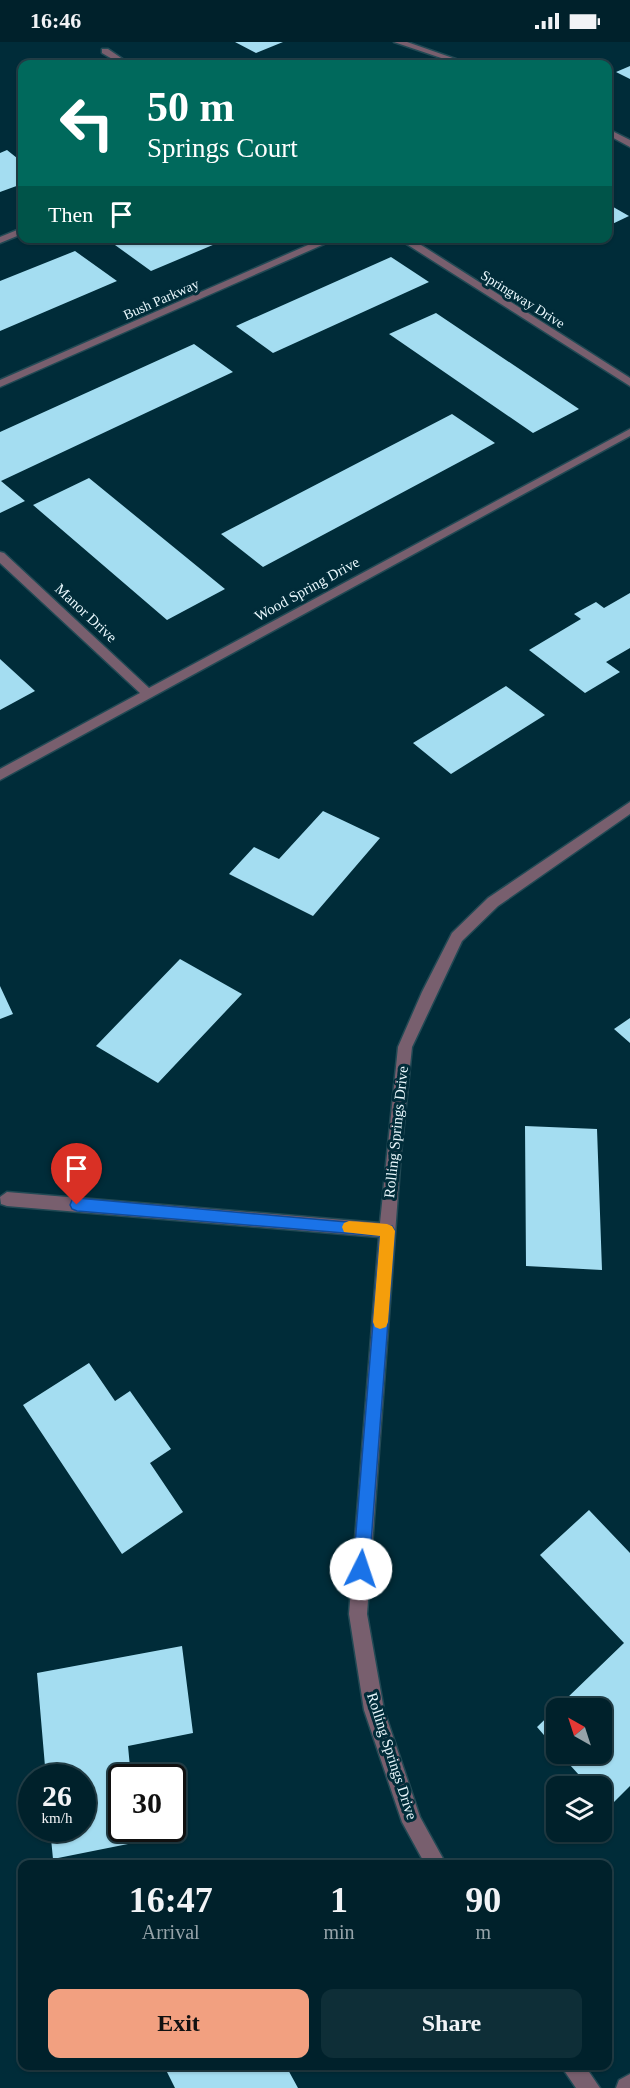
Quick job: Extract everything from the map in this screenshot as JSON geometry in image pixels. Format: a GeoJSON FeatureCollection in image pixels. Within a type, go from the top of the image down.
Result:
{"type":"FeatureCollection","features":[{"type":"Feature","properties":{"kind":"street"},"geometry":{"type":"LineString","coordinates":[[398,42],[454,60]]}},
{"type":"Feature","properties":{"kind":"street"},"geometry":{"type":"LineString","coordinates":[[105,51],[120,60]]}},
{"type":"Feature","properties":{"kind":"street"},"geometry":{"type":"LineString","coordinates":[[612,134],[630,144]]}},
{"type":"Feature","properties":{"kind":"street"},"geometry":{"type":"LineString","coordinates":[[0,240],[18,233]]}},
{"type":"Feature","properties":{"kind":"street","name":"Bush Parkway"},"geometry":{"type":"LineString","coordinates":[[0,384],[322,243]]}},
{"type":"Feature","properties":{"kind":"street","name":"Springway Drive"},"geometry":{"type":"LineString","coordinates":[[410,243],[630,382]]}},
{"type":"Feature","properties":{"kind":"street","name":"Wood Spring Drive"},"geometry":{"type":"LineString","coordinates":[[0,775],[630,432]]}},
{"type":"Feature","properties":{"kind":"street","name":"Manor Drive"},"geometry":{"type":"LineString","coordinates":[[0,556],[149,695]]}},
{"type":"Feature","properties":{"kind":"street","name":"Rolling Springs Drive"},"geometry":{"type":"LineString","coordinates":[[434,1860],[412,1822],[374,1710],[358,1614],[393,1153],[405,1047],[429,992],[457,938],[493,902],[630,807]]}},
{"type":"Feature","properties":{"kind":"street"},"geometry":{"type":"LineString","coordinates":[[7,1199],[387,1231]]}},
{"type":"Feature","properties":{"kind":"street"},"geometry":{"type":"LineString","coordinates":[[575,2070],[589,2088]]}},
{"type":"Feature","properties":{"kind":"building"},"geometry":{"type":"Polygon","coordinates":[[[235,42],[283,42],[256,53],[235,42]]]}},
{"type":"Feature","properties":{"kind":"building"},"geometry":{"type":"Polygon","coordinates":[[[630,66],[630,79],[616,72],[630,66]]]}},
{"type":"Feature","properties":{"kind":"building"},"geometry":{"type":"Polygon","coordinates":[[[7,150],[18,159],[18,185],[0,192],[0,153],[7,150]]]}},
{"type":"Feature","properties":{"kind":"building"},"geometry":{"type":"Polygon","coordinates":[[[612,206],[629,216],[612,224],[612,206]]]}},
{"type":"Feature","properties":{"kind":"building"},"geometry":{"type":"Polygon","coordinates":[[[120,243],[218,243],[151,271],[115,245],[120,243]]]}},
{"type":"Feature","properties":{"kind":"building"},"geometry":{"type":"Polygon","coordinates":[[[75,251],[117,281],[0,331],[0,281],[75,251]]]}},
{"type":"Feature","properties":{"kind":"building"},"geometry":{"type":"Polygon","coordinates":[[[391,257],[429,282],[273,353],[236,326],[391,257]]]}},
{"type":"Feature","properties":{"kind":"building"},"geometry":{"type":"Polygon","coordinates":[[[436,313],[579,409],[533,433],[389,334],[436,313]]]}},
{"type":"Feature","properties":{"kind":"building"},"geometry":{"type":"Polygon","coordinates":[[[194,344],[233,372],[1,481],[25,501],[0,513],[0,432],[194,344]]]}},
{"type":"Feature","properties":{"kind":"building"},"geometry":{"type":"Polygon","coordinates":[[[452,414],[495,443],[263,567],[221,534],[452,414]]]}},
{"type":"Feature","properties":{"kind":"building"},"geometry":{"type":"Polygon","coordinates":[[[89,478],[225,589],[167,620],[33,505],[89,478]]]}},
{"type":"Feature","properties":{"kind":"building"},"geometry":{"type":"Polygon","coordinates":[[[630,593],[630,648],[606,662],[620,672],[585,693],[529,650],[581,619],[574,614],[596,602],[604,608],[630,593]]]}},
{"type":"Feature","properties":{"kind":"building"},"geometry":{"type":"Polygon","coordinates":[[[0,659],[35,691],[0,710],[0,659]]]}},
{"type":"Feature","properties":{"kind":"building"},"geometry":{"type":"Polygon","coordinates":[[[506,686],[545,715],[451,774],[413,743],[506,686]]]}},
{"type":"Feature","properties":{"kind":"building"},"geometry":{"type":"Polygon","coordinates":[[[323,811],[380,838],[313,916],[229,874],[254,847],[279,859],[323,811]]]}},
{"type":"Feature","properties":{"kind":"building"},"geometry":{"type":"Polygon","coordinates":[[[180,959],[242,994],[158,1083],[96,1046],[180,959]]]}},
{"type":"Feature","properties":{"kind":"building"},"geometry":{"type":"Polygon","coordinates":[[[0,986],[13,1014],[0,1019],[0,986]]]}},
{"type":"Feature","properties":{"kind":"building"},"geometry":{"type":"Polygon","coordinates":[[[630,1018],[630,1043],[614,1029],[630,1018]]]}},
{"type":"Feature","properties":{"kind":"building"},"geometry":{"type":"Polygon","coordinates":[[[525,1126],[597,1129],[602,1270],[526,1266],[525,1126]]]}},
{"type":"Feature","properties":{"kind":"building"},"geometry":{"type":"Polygon","coordinates":[[[89,1363],[115,1401],[130,1391],[171,1449],[150,1463],[183,1512],[122,1554],[23,1405],[89,1363]]]}},
{"type":"Feature","properties":{"kind":"building"},"geometry":{"type":"Polygon","coordinates":[[[589,1510],[630,1553],[630,1786],[612,1804],[612,1776],[580,1776],[569,1764],[612,1764],[612,1698],[567,1698],[624,1643],[540,1555],[589,1510]]]}},
{"type":"Feature","properties":{"kind":"building"},"geometry":{"type":"Polygon","coordinates":[[[182,1646],[193,1733],[128,1746],[130,1764],[108,1764],[108,1842],[138,1842],[53,1859],[51,1842],[96,1842],[96,1764],[45,1764],[37,1673],[182,1646]]]}},
{"type":"Feature","properties":{"kind":"building"},"geometry":{"type":"Polygon","coordinates":[[[546,1718],[546,1737],[537,1727],[546,1718]]]}},
{"type":"Feature","properties":{"kind":"building"},"geometry":{"type":"Polygon","coordinates":[[[166,2070],[288,2070],[298,2088],[175,2088],[166,2070]]]}},
{"type":"Feature","properties":{"kind":"slow traffic"},"geometry":{"type":"LineString","coordinates":[[349,1227],[387,1231],[380,1322]]}},
{"type":"Feature","properties":{"kind":"route"},"geometry":{"type":"LineString","coordinates":[[77,1205],[387,1231],[361,1569]]}}]}
